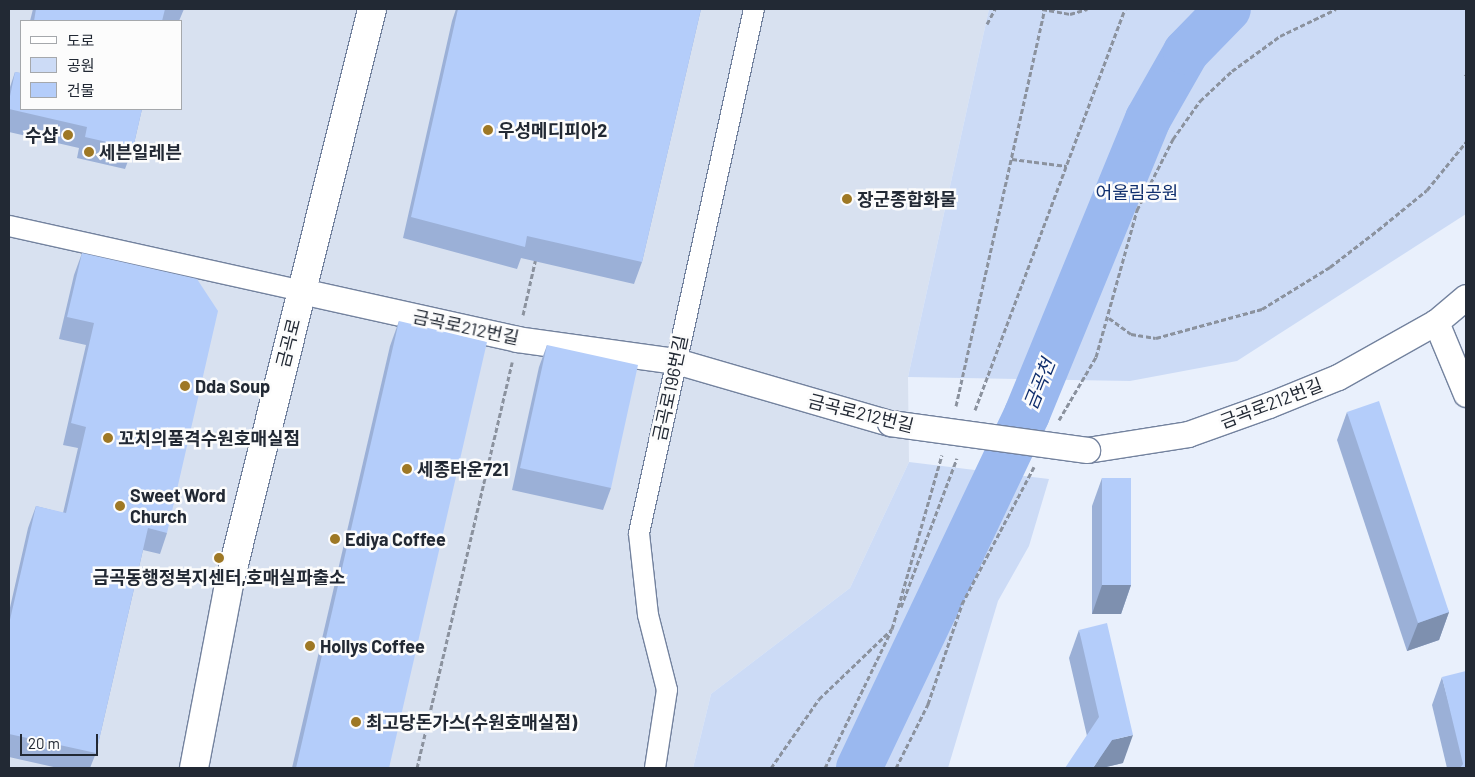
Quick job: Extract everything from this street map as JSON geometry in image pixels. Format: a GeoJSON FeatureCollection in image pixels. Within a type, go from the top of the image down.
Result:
{"type":"FeatureCollection","features":[{"type":"Feature","properties":{"kind":"main road","name":"금곡로"},"geometry":{"type":"LineString","coordinates":[[194,768],[230,580],[372,9]]}},
{"type":"Feature","properties":{"kind":"street","name":"금곡로196번길"},"geometry":{"type":"LineString","coordinates":[[655,768],[667,690],[648,615],[639,533],[754,9]]}},
{"type":"Feature","properties":{"kind":"street"},"geometry":{"type":"LineString","coordinates":[[9,226],[301,291]]}},
{"type":"Feature","properties":{"kind":"street","name":"금곡로212번길"},"geometry":{"type":"LineString","coordinates":[[301,291],[517,339],[676,361],[890,423],[1087,450],[1188,434],[1269,405],[1338,377],[1436,322],[1466,297]]}},
{"type":"Feature","properties":{"kind":"street"},"geometry":{"type":"LineString","coordinates":[[1436,322],[1466,394]]}},
{"type":"Feature","properties":{"kind":"path"},"geometry":{"type":"LineString","coordinates":[[987,24],[994,9]]}},
{"type":"Feature","properties":{"kind":"path"},"geometry":{"type":"LineString","coordinates":[[954,413],[1012,160],[1043,10],[1070,14],[1087,9]]}},
{"type":"Feature","properties":{"kind":"path"},"geometry":{"type":"LineString","coordinates":[[973,416],[1125,9]]}},
{"type":"Feature","properties":{"kind":"path"},"geometry":{"type":"LineString","coordinates":[[1057,422],[1096,357],[1109,318],[1120,268],[1151,175],[1200,101],[1280,36],[1336,9]]}},
{"type":"Feature","properties":{"kind":"path"},"geometry":{"type":"LineString","coordinates":[[1109,318],[1131,334],[1156,338],[1262,310],[1330,267],[1427,190],[1466,142]]}},
{"type":"Feature","properties":{"kind":"path"},"geometry":{"type":"LineString","coordinates":[[1012,160],[1067,166]]}},
{"type":"Feature","properties":{"kind":"path"},"geometry":{"type":"LineString","coordinates":[[417,768],[537,252]]}},
{"type":"Feature","properties":{"kind":"path"},"geometry":{"type":"LineString","coordinates":[[771,768],[819,699],[892,629],[943,450]]}},
{"type":"Feature","properties":{"kind":"path"},"geometry":{"type":"LineString","coordinates":[[825,768],[892,629],[959,453]]}},
{"type":"Feature","properties":{"kind":"path"},"geometry":{"type":"LineString","coordinates":[[896,768],[928,704],[962,604],[1039,457]]}},
{"type":"Feature","properties":{"kind":"shaded area"},"geometry":{"type":"Polygon","coordinates":[[[9,9],[989,9],[908,377],[909,462],[850,588],[711,694],[693,768],[9,768],[9,9]]]}},
{"type":"Feature","properties":{"kind":"green space","name":"어울림공원"},"geometry":{"type":"Polygon","coordinates":[[[989,9],[1466,9],[1466,214],[1237,361],[1130,381],[908,377],[989,9]]]}},
{"type":"Feature","properties":{"kind":"green space"},"geometry":{"type":"Polygon","coordinates":[[[909,462],[1049,479],[1029,546],[998,601],[948,768],[693,768],[711,694],[850,588],[909,462]]]}},
{"type":"Feature","properties":{"kind":"building"},"geometry":{"type":"Polygon","coordinates":[[[36,9],[165,9],[162,20],[34,20],[36,9]]]}},
{"type":"Feature","properties":{"kind":"building"},"geometry":{"type":"Polygon","coordinates":[[[458,9],[701,9],[642,262],[527,236],[525,247],[411,217],[458,9]]]}},
{"type":"Feature","properties":{"kind":"building"},"geometry":{"type":"Polygon","coordinates":[[[15,72],[20,73],[20,110],[142,110],[133,148],[85,137],[87,127],[9,109],[15,72]]]}},
{"type":"Feature","properties":{"kind":"building"},"geometry":{"type":"Polygon","coordinates":[[[82,253],[197,279],[218,311],[167,533],[148,528],[96,753],[9,734],[9,624],[36,506],[66,513],[86,427],[71,423],[94,323],[67,317],[82,253]]]}},
{"type":"Feature","properties":{"kind":"building"},"geometry":{"type":"Polygon","coordinates":[[[399,321],[487,342],[389,768],[296,768],[399,321]]]}},
{"type":"Feature","properties":{"kind":"building"},"geometry":{"type":"Polygon","coordinates":[[[547,345],[638,365],[611,488],[520,468],[547,345]]]}},
{"type":"Feature","properties":{"kind":"building"},"geometry":{"type":"Polygon","coordinates":[[[1379,401],[1449,612],[1418,623],[1347,412],[1379,401]]]}},
{"type":"Feature","properties":{"kind":"building"},"geometry":{"type":"Polygon","coordinates":[[[1102,478],[1131,478],[1131,585],[1102,585],[1102,478]]]}},
{"type":"Feature","properties":{"kind":"building"},"geometry":{"type":"Polygon","coordinates":[[[1107,623],[1133,735],[1112,740],[1093,768],[1065,768],[1099,717],[1079,630],[1107,623]]]}},
{"type":"Feature","properties":{"kind":"building"},"geometry":{"type":"Polygon","coordinates":[[[1466,671],[1466,768],[1460,768],[1463,764],[1442,677],[1466,671]]]}},
{"type":"Feature","properties":{"kind":"waterway","name":"금곡천"},"geometry":{"type":"LineString","coordinates":[[859,768],[1027,414],[1148,119],[1186,52],[1228,9]]}},
{"type":"Feature","properties":{"kind":"place","name":"우성메디피아2"},"geometry":{"type":"Point","coordinates":[488,130]}},
{"type":"Feature","properties":{"kind":"place","name":"수샵"},"geometry":{"type":"Point","coordinates":[68,135]}},
{"type":"Feature","properties":{"kind":"place","name":"세븐일레븐"},"geometry":{"type":"Point","coordinates":[89,152]}},
{"type":"Feature","properties":{"kind":"place","name":"장군종합화물"},"geometry":{"type":"Point","coordinates":[847,199]}},
{"type":"Feature","properties":{"kind":"place","name":"Dda Soup"},"geometry":{"type":"Point","coordinates":[185,386]}},
{"type":"Feature","properties":{"kind":"place","name":"꼬치의품격수원호매실점"},"geometry":{"type":"Point","coordinates":[108,438]}},
{"type":"Feature","properties":{"kind":"place","name":"세종타운721"},"geometry":{"type":"Point","coordinates":[407,469]}},
{"type":"Feature","properties":{"kind":"place","name":"Sweet Word Church"},"geometry":{"type":"Point","coordinates":[120,506]}},
{"type":"Feature","properties":{"kind":"place","name":"Ediya Coffee"},"geometry":{"type":"Point","coordinates":[335,539]}},
{"type":"Feature","properties":{"kind":"place","name":"금곡동행정복지센터,호매실파출소"},"geometry":{"type":"Point","coordinates":[219,558]}},
{"type":"Feature","properties":{"kind":"place","name":"Hollys Coffee"},"geometry":{"type":"Point","coordinates":[310,646]}},
{"type":"Feature","properties":{"kind":"place","name":"최고당돈가스(수원호매실점)"},"geometry":{"type":"Point","coordinates":[356,722]}}]}
